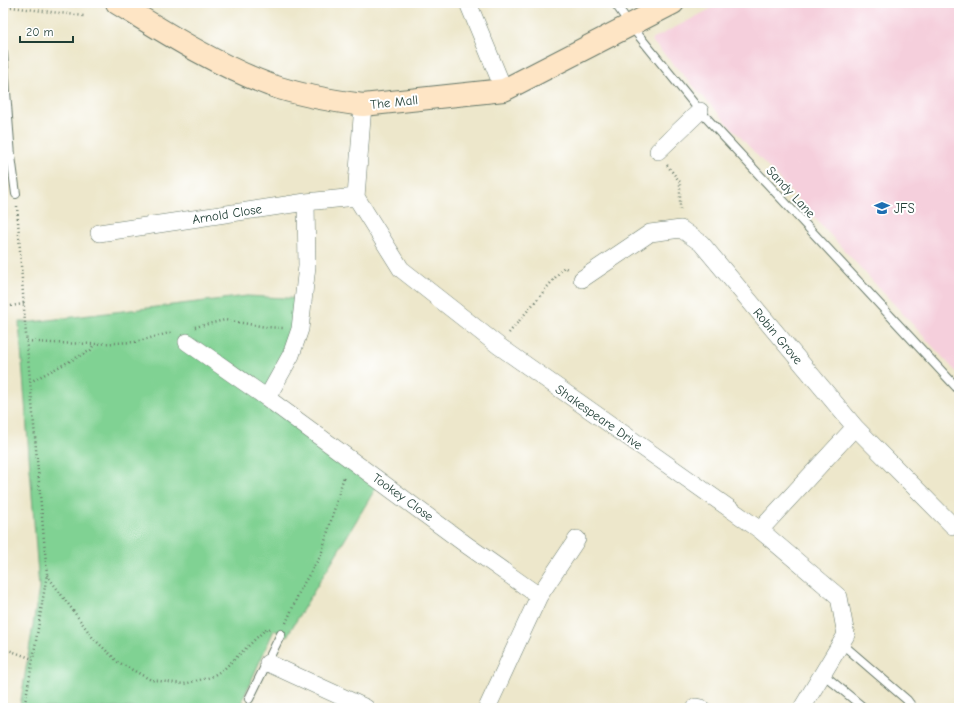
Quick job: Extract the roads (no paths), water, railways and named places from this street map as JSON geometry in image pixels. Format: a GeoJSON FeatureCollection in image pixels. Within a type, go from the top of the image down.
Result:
{"type":"FeatureCollection","features":[{"type":"Feature","properties":{"kind":"street","name":"The Mall"},"geometry":{"type":"LineString","coordinates":[[118,3],[158,28],[226,66],[272,85],[316,97],[363,105],[504,90],[631,26],[673,3]]}},
{"type":"Feature","properties":{"kind":"street"},"geometry":{"type":"LineString","coordinates":[[468,3],[504,90]]}},
{"type":"Feature","properties":{"kind":"street"},"geometry":{"type":"LineString","coordinates":[[356,197],[363,105]]}},
{"type":"Feature","properties":{"kind":"street"},"geometry":{"type":"LineString","coordinates":[[658,151],[700,111]]}},
{"type":"Feature","properties":{"kind":"street","name":"Arnold Close"},"geometry":{"type":"LineString","coordinates":[[99,233],[306,202],[356,197]]}},
{"type":"Feature","properties":{"kind":"street","name":"Shakespeare Drive"},"geometry":{"type":"LineString","coordinates":[[356,197],[401,269],[499,346],[760,530],[839,597],[846,635],[802,708]]}},
{"type":"Feature","properties":{"kind":"street"},"geometry":{"type":"LineString","coordinates":[[267,398],[291,355],[300,329],[307,266],[306,202]]}},
{"type":"Feature","properties":{"kind":"street","name":"Robin Grove"},"geometry":{"type":"LineString","coordinates":[[582,279],[650,233],[681,229],[700,243],[855,427],[953,526]]}},
{"type":"Feature","properties":{"kind":"street","name":"Tookey Close"},"geometry":{"type":"LineString","coordinates":[[184,334],[267,398],[539,596]]}},
{"type":"Feature","properties":{"kind":"street"},"geometry":{"type":"LineString","coordinates":[[760,530],[855,427]]}},
{"type":"Feature","properties":{"kind":"street"},"geometry":{"type":"LineString","coordinates":[[487,708],[539,596],[577,539]]}},
{"type":"Feature","properties":{"kind":"street"},"geometry":{"type":"LineString","coordinates":[[268,663],[366,708]]}},
{"type":"Feature","properties":{"kind":"street"},"geometry":{"type":"LineString","coordinates":[[696,708],[702,708]]}},
{"type":"Feature","properties":{"kind":"lane","name":"Sandy Lane"},"geometry":{"type":"LineString","coordinates":[[615,3],[631,26],[700,111],[959,390]]}},
{"type":"Feature","properties":{"kind":"lane"},"geometry":{"type":"LineString","coordinates":[[3,53],[11,156],[16,194]]}},
{"type":"Feature","properties":{"kind":"lane"},"geometry":{"type":"LineString","coordinates":[[249,699],[281,634]]}},
{"type":"Feature","properties":{"kind":"lane"},"geometry":{"type":"LineString","coordinates":[[841,643],[907,700],[913,708]]}},
{"type":"Feature","properties":{"kind":"lane"},"geometry":{"type":"LineString","coordinates":[[823,674],[864,708]]}},
{"type":"Feature","properties":{"kind":"place","name":"JFS"},"geometry":{"type":"Point","coordinates":[882,208]}}]}
